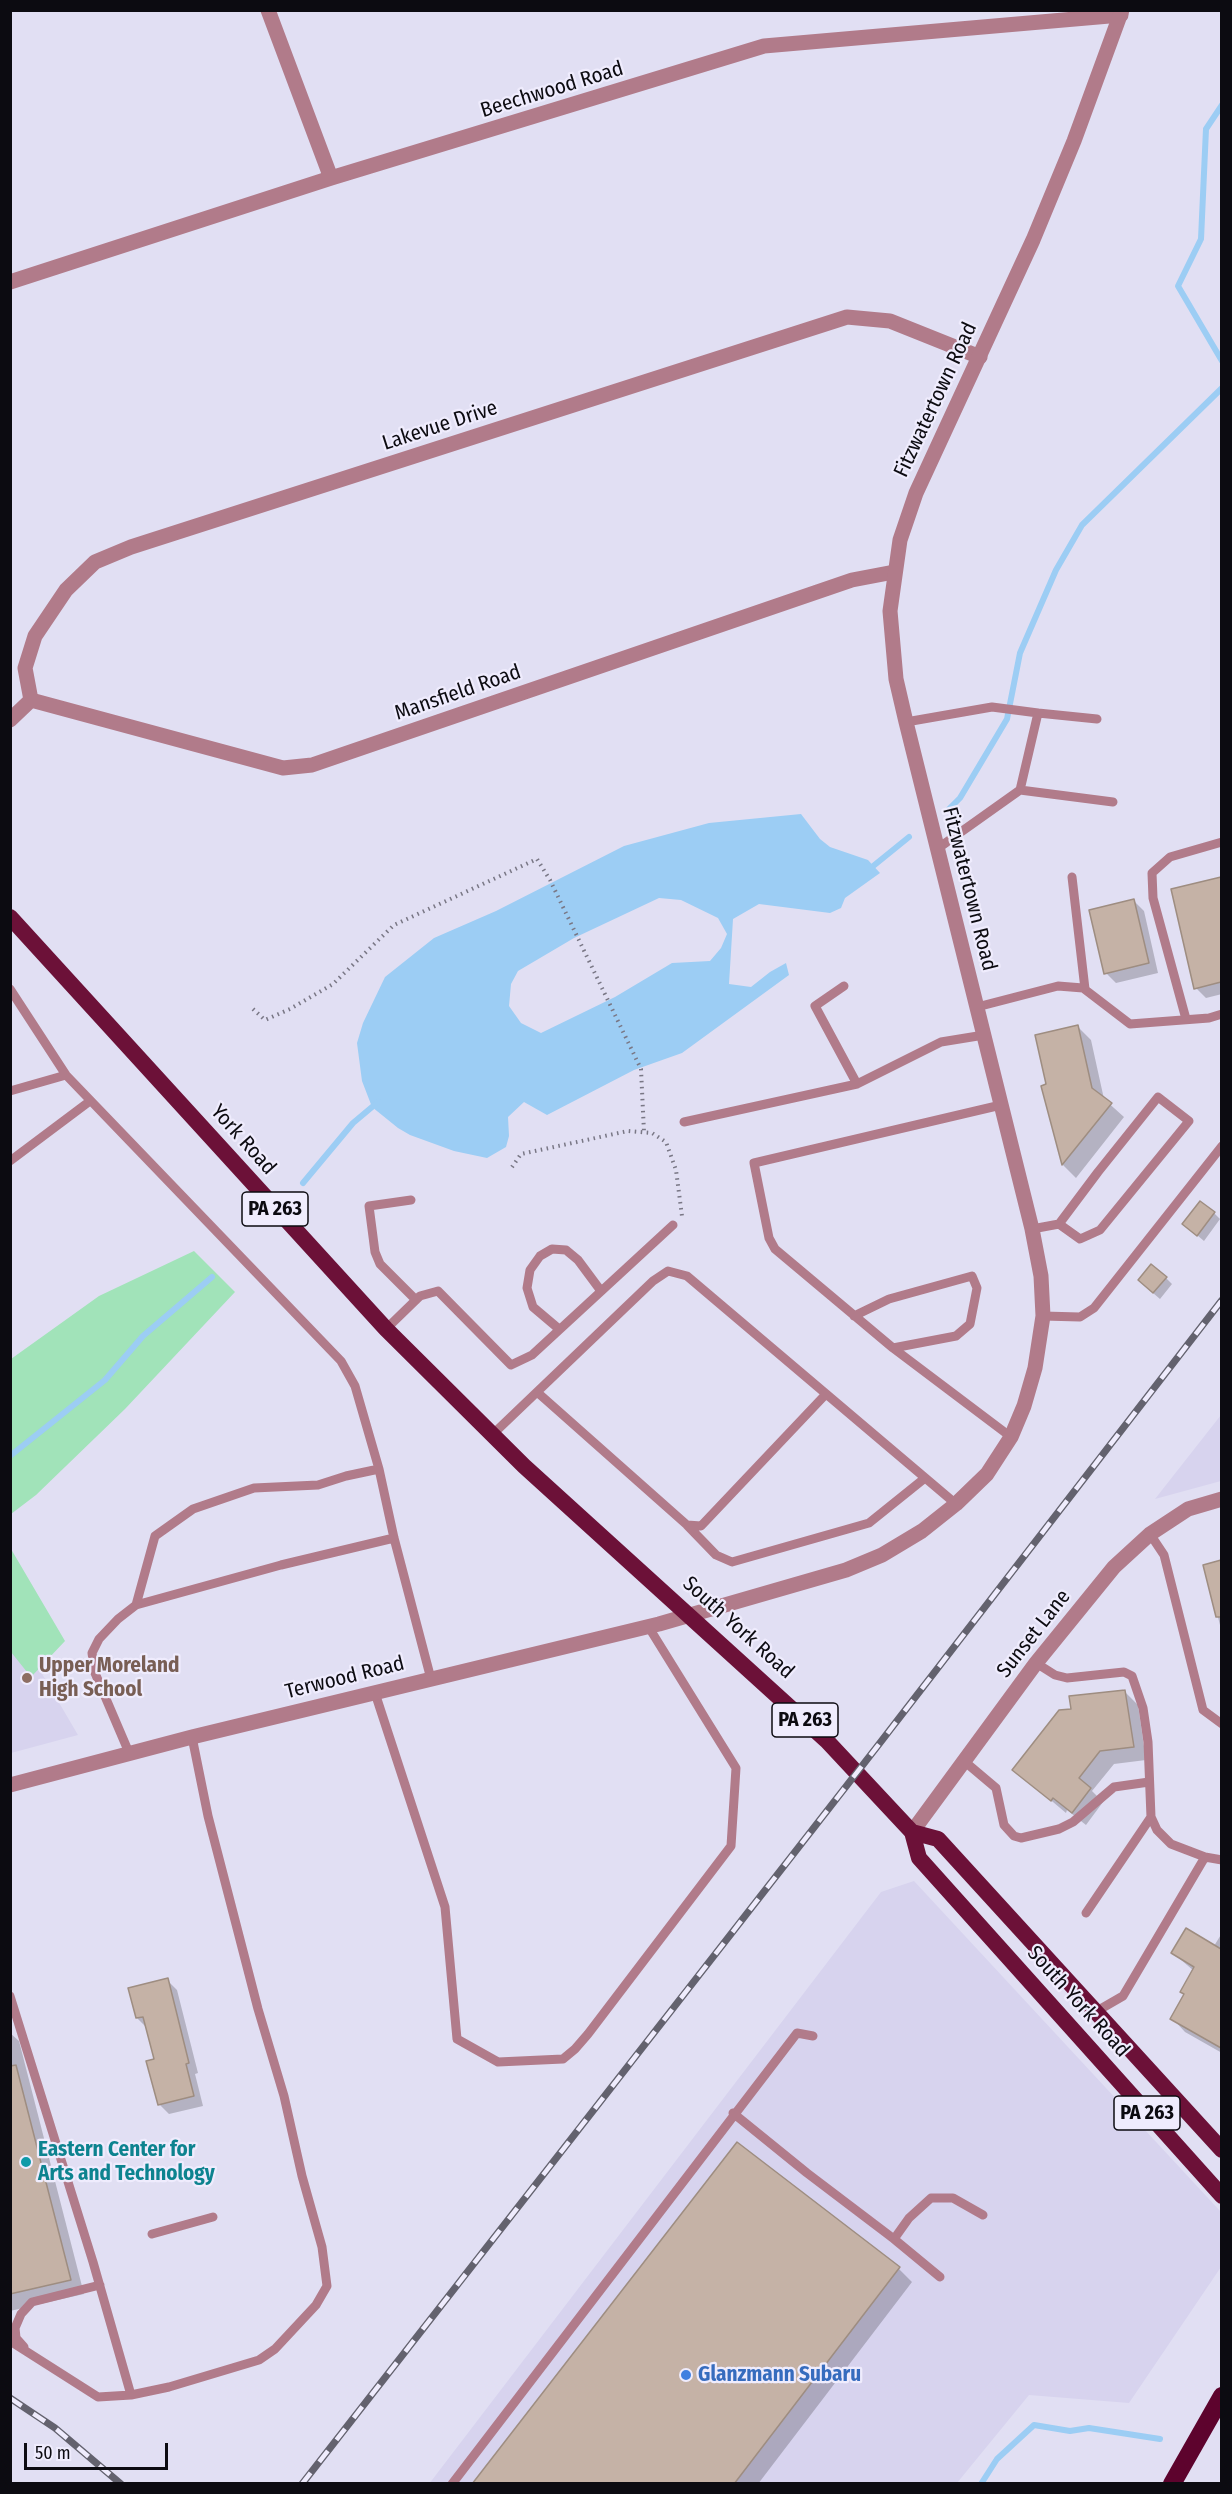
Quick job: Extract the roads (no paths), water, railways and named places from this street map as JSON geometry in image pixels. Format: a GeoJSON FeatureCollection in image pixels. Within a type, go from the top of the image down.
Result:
{"type":"FeatureCollection","features":[{"type":"Feature","properties":{"kind":"highway","name":"York Road"},"geometry":{"type":"LineString","coordinates":[[10,917],[386,1329],[492,1435],[551,1490]]}},
{"type":"Feature","properties":{"kind":"highway","name":"South York Road"},"geometry":{"type":"LineString","coordinates":[[551,1490],[827,1741],[912,1832],[919,1858],[1221,2196]]}},
{"type":"Feature","properties":{"kind":"highway","name":"South York Road"},"geometry":{"type":"LineString","coordinates":[[912,1832],[939,1839],[1221,2150]]}},
{"type":"Feature","properties":{"kind":"highway"},"geometry":{"type":"LineString","coordinates":[[1172,2484],[1221,2396]]}},
{"type":"Feature","properties":{"kind":"street"},"geometry":{"type":"LineString","coordinates":[[268,10],[331,178]]}},
{"type":"Feature","properties":{"kind":"street","name":"Beechwood Road"},"geometry":{"type":"LineString","coordinates":[[10,282],[331,178],[764,46],[1121,13]]}},
{"type":"Feature","properties":{"kind":"street","name":"Fitzwatertown Road"},"geometry":{"type":"LineString","coordinates":[[691,1615],[846,1570],[882,1555],[922,1531],[956,1504],[987,1474],[1011,1437],[1024,1406],[1032,1378],[1043,1316],[1041,1276],[1032,1228],[906,722],[891,641],[890,611],[900,540],[916,493],[1033,240],[1121,13]]}},
{"type":"Feature","properties":{"kind":"street","name":"Lakevue Drive"},"geometry":{"type":"LineString","coordinates":[[31,700],[25,668],[35,636],[66,590],[95,562],[130,547],[847,317],[891,321],[980,357]]}},
{"type":"Feature","properties":{"kind":"street","name":"Mansfield Road"},"geometry":{"type":"LineString","coordinates":[[31,700],[283,768],[312,765],[852,580],[894,572]]}},
{"type":"Feature","properties":{"kind":"street"},"geometry":{"type":"LineString","coordinates":[[10,720],[31,700]]}},
{"type":"Feature","properties":{"kind":"street","name":"Sunset Lane"},"geometry":{"type":"LineString","coordinates":[[912,1832],[1036,1663],[1114,1567],[1149,1534],[1188,1509],[1221,1499]]}},
{"type":"Feature","properties":{"kind":"street","name":"Terwood Road"},"geometry":{"type":"LineString","coordinates":[[10,1785],[192,1737],[691,1615]]}},
{"type":"Feature","properties":{"kind":"lane"},"geometry":{"type":"LineString","coordinates":[[906,722],[992,707],[1097,719]]}},
{"type":"Feature","properties":{"kind":"lane"},"geometry":{"type":"LineString","coordinates":[[1020,790],[1033,711]]}},
{"type":"Feature","properties":{"kind":"lane"},"geometry":{"type":"LineString","coordinates":[[937,849],[1020,790],[1113,802]]}},
{"type":"Feature","properties":{"kind":"lane"},"geometry":{"type":"LineString","coordinates":[[1186,1019],[1153,898],[1152,873],[1170,857],[1221,842]]}},
{"type":"Feature","properties":{"kind":"lane"},"geometry":{"type":"LineString","coordinates":[[1072,877],[1085,989]]}},
{"type":"Feature","properties":{"kind":"lane"},"geometry":{"type":"LineString","coordinates":[[844,986],[815,1006],[856,1084]]}},
{"type":"Feature","properties":{"kind":"lane"},"geometry":{"type":"LineString","coordinates":[[977,1007],[1058,986],[1085,989],[1130,1023],[1209,1018],[1221,1014]]}},
{"type":"Feature","properties":{"kind":"lane"},"geometry":{"type":"LineString","coordinates":[[10,989],[66,1075],[341,1361],[355,1386],[379,1469],[394,1538],[431,1679]]}},
{"type":"Feature","properties":{"kind":"lane"},"geometry":{"type":"LineString","coordinates":[[684,1122],[856,1084],[941,1042],[984,1035]]}},
{"type":"Feature","properties":{"kind":"lane"},"geometry":{"type":"LineString","coordinates":[[10,1091],[66,1075]]}},
{"type":"Feature","properties":{"kind":"lane"},"geometry":{"type":"LineString","coordinates":[[1032,1228],[1059,1224],[1080,1239],[1100,1230],[1189,1121],[1158,1097],[1059,1224]]}},
{"type":"Feature","properties":{"kind":"lane"},"geometry":{"type":"LineString","coordinates":[[10,1161],[90,1101]]}},
{"type":"Feature","properties":{"kind":"lane"},"geometry":{"type":"LineString","coordinates":[[1001,1105],[754,1163],[769,1238],[775,1250],[893,1348],[1011,1437]]}},
{"type":"Feature","properties":{"kind":"lane"},"geometry":{"type":"LineString","coordinates":[[1043,1316],[1080,1317],[1094,1308],[1221,1146]]}},
{"type":"Feature","properties":{"kind":"lane"},"geometry":{"type":"LineString","coordinates":[[411,1200],[369,1206],[375,1252],[380,1264],[416,1300]]}},
{"type":"Feature","properties":{"kind":"lane"},"geometry":{"type":"LineString","coordinates":[[386,1329],[420,1296],[438,1291],[511,1365],[532,1355],[673,1225]]}},
{"type":"Feature","properties":{"kind":"lane"},"geometry":{"type":"LineString","coordinates":[[559,1329],[533,1307],[527,1288],[530,1270],[540,1256],[552,1249],[566,1250],[578,1260],[601,1291]]}},
{"type":"Feature","properties":{"kind":"lane"},"geometry":{"type":"LineString","coordinates":[[492,1435],[653,1281],[668,1272],[687,1276],[956,1504]]}},
{"type":"Feature","properties":{"kind":"lane"},"geometry":{"type":"LineString","coordinates":[[854,1316],[889,1299],[972,1276],[977,1288],[970,1324],[956,1336],[893,1348]]}},
{"type":"Feature","properties":{"kind":"lane"},"geometry":{"type":"LineString","coordinates":[[537,1392],[687,1525],[716,1556],[732,1562],[869,1522],[925,1478]]}},
{"type":"Feature","properties":{"kind":"lane"},"geometry":{"type":"LineString","coordinates":[[687,1525],[702,1526],[826,1394]]}},
{"type":"Feature","properties":{"kind":"lane"},"geometry":{"type":"LineString","coordinates":[[136,1605],[155,1536],[193,1509],[254,1488],[318,1485],[379,1469]]}},
{"type":"Feature","properties":{"kind":"lane"},"geometry":{"type":"LineString","coordinates":[[1149,1534],[1164,1555],[1203,1710],[1221,1724]]}},
{"type":"Feature","properties":{"kind":"lane"},"geometry":{"type":"LineString","coordinates":[[130,1755],[95,1673],[92,1653],[99,1638],[118,1619],[136,1605],[281,1565],[394,1538]]}},
{"type":"Feature","properties":{"kind":"lane"},"geometry":{"type":"LineString","coordinates":[[375,1693],[445,1907],[457,2039],[498,2062],[563,2059],[588,2034],[731,1846],[736,1768],[648,1626]]}},
{"type":"Feature","properties":{"kind":"lane"},"geometry":{"type":"LineString","coordinates":[[1036,1663],[1055,1675],[1067,1678],[1125,1672],[1132,1676],[1143,1708],[1148,1742],[1150,1817],[1157,1830],[1171,1844],[1205,1857],[1221,1860]]}},
{"type":"Feature","properties":{"kind":"lane"},"geometry":{"type":"LineString","coordinates":[[10,2341],[98,2397],[131,2396],[259,2360],[275,2349],[316,2305],[327,2286],[322,2247],[208,1816],[192,1737]]}},
{"type":"Feature","properties":{"kind":"lane"},"geometry":{"type":"LineString","coordinates":[[964,1761],[996,1788],[1004,1825],[1014,1836],[1021,1838],[1050,1832],[1072,1822],[1114,1787],[1149,1782]]}},
{"type":"Feature","properties":{"kind":"lane"},"geometry":{"type":"LineString","coordinates":[[1086,1913],[1150,1817]]}},
{"type":"Feature","properties":{"kind":"lane"},"geometry":{"type":"LineString","coordinates":[[1097,2012],[1123,1996],[1128,1989],[1205,1857]]}},
{"type":"Feature","properties":{"kind":"lane"},"geometry":{"type":"LineString","coordinates":[[10,1996],[100,2285],[131,2396]]}},
{"type":"Feature","properties":{"kind":"lane"},"geometry":{"type":"LineString","coordinates":[[452,2484],[733,2113],[797,2033],[813,2036]]}},
{"type":"Feature","properties":{"kind":"lane"},"geometry":{"type":"LineString","coordinates":[[733,2113],[940,2277]]}},
{"type":"Feature","properties":{"kind":"lane"},"geometry":{"type":"LineString","coordinates":[[894,2239],[909,2218],[932,2198],[952,2198],[983,2215]]}},
{"type":"Feature","properties":{"kind":"lane"},"geometry":{"type":"LineString","coordinates":[[152,2234],[213,2217]]}},
{"type":"Feature","properties":{"kind":"lane"},"geometry":{"type":"LineString","coordinates":[[29,2353],[16,2338],[15,2328],[21,2314],[32,2301],[100,2285]]}},
{"type":"Feature","properties":{"kind":"water"},"geometry":{"type":"Polygon","coordinates":[[[801,814],[820,839],[830,847],[868,860],[880,873],[845,898],[841,908],[830,913],[759,904],[733,919],[729,984],[751,987],[786,963],[789,975],[682,1053],[634,1070],[547,1115],[524,1102],[508,1117],[509,1136],[506,1147],[487,1158],[454,1151],[410,1135],[372,1107],[362,1081],[357,1043],[363,1023],[385,977],[434,938],[496,911],[624,846],[709,823],[801,814]],[[659,898],[574,938],[518,971],[511,984],[509,1006],[521,1023],[541,1033],[615,997],[672,963],[710,961],[721,948],[727,934],[718,918],[681,900],[659,898]]]}},
{"type":"Feature","properties":{"kind":"waterway"},"geometry":{"type":"LineString","coordinates":[[1222,105],[1206,129],[1201,239],[1178,286],[1222,361]]}},
{"type":"Feature","properties":{"kind":"waterway"},"geometry":{"type":"LineString","coordinates":[[949,809],[960,798],[1007,719],[1020,653],[1056,570],[1082,525],[1222,388]]}},
{"type":"Feature","properties":{"kind":"waterway"},"geometry":{"type":"LineString","coordinates":[[867,867],[872,867],[909,837]]}},
{"type":"Feature","properties":{"kind":"waterway"},"geometry":{"type":"LineString","coordinates":[[303,1183],[353,1123],[378,1102]]}},
{"type":"Feature","properties":{"kind":"waterway"},"geometry":{"type":"LineString","coordinates":[[10,1456],[105,1380],[143,1336],[212,1277]]}},
{"type":"Feature","properties":{"kind":"waterway"},"geometry":{"type":"LineString","coordinates":[[981,2484],[997,2459],[1034,2425],[1070,2431],[1089,2428],[1160,2439]]}},
{"type":"Feature","properties":{"kind":"railway"},"geometry":{"type":"LineString","coordinates":[[302,2484],[1222,1300]]}},
{"type":"Feature","properties":{"kind":"railway"},"geometry":{"type":"LineString","coordinates":[[10,2398],[55,2428],[121,2484]]}},
{"type":"Feature","properties":{"kind":"place","name":"Upper Moreland High School"},"geometry":{"type":"Point","coordinates":[27,1678]}},
{"type":"Feature","properties":{"kind":"place","name":"Eastern Center for Arts and Technology"},"geometry":{"type":"Point","coordinates":[26,2162]}},
{"type":"Feature","properties":{"kind":"place","name":"Glanzmann Subaru"},"geometry":{"type":"Point","coordinates":[686,2375]}}]}
